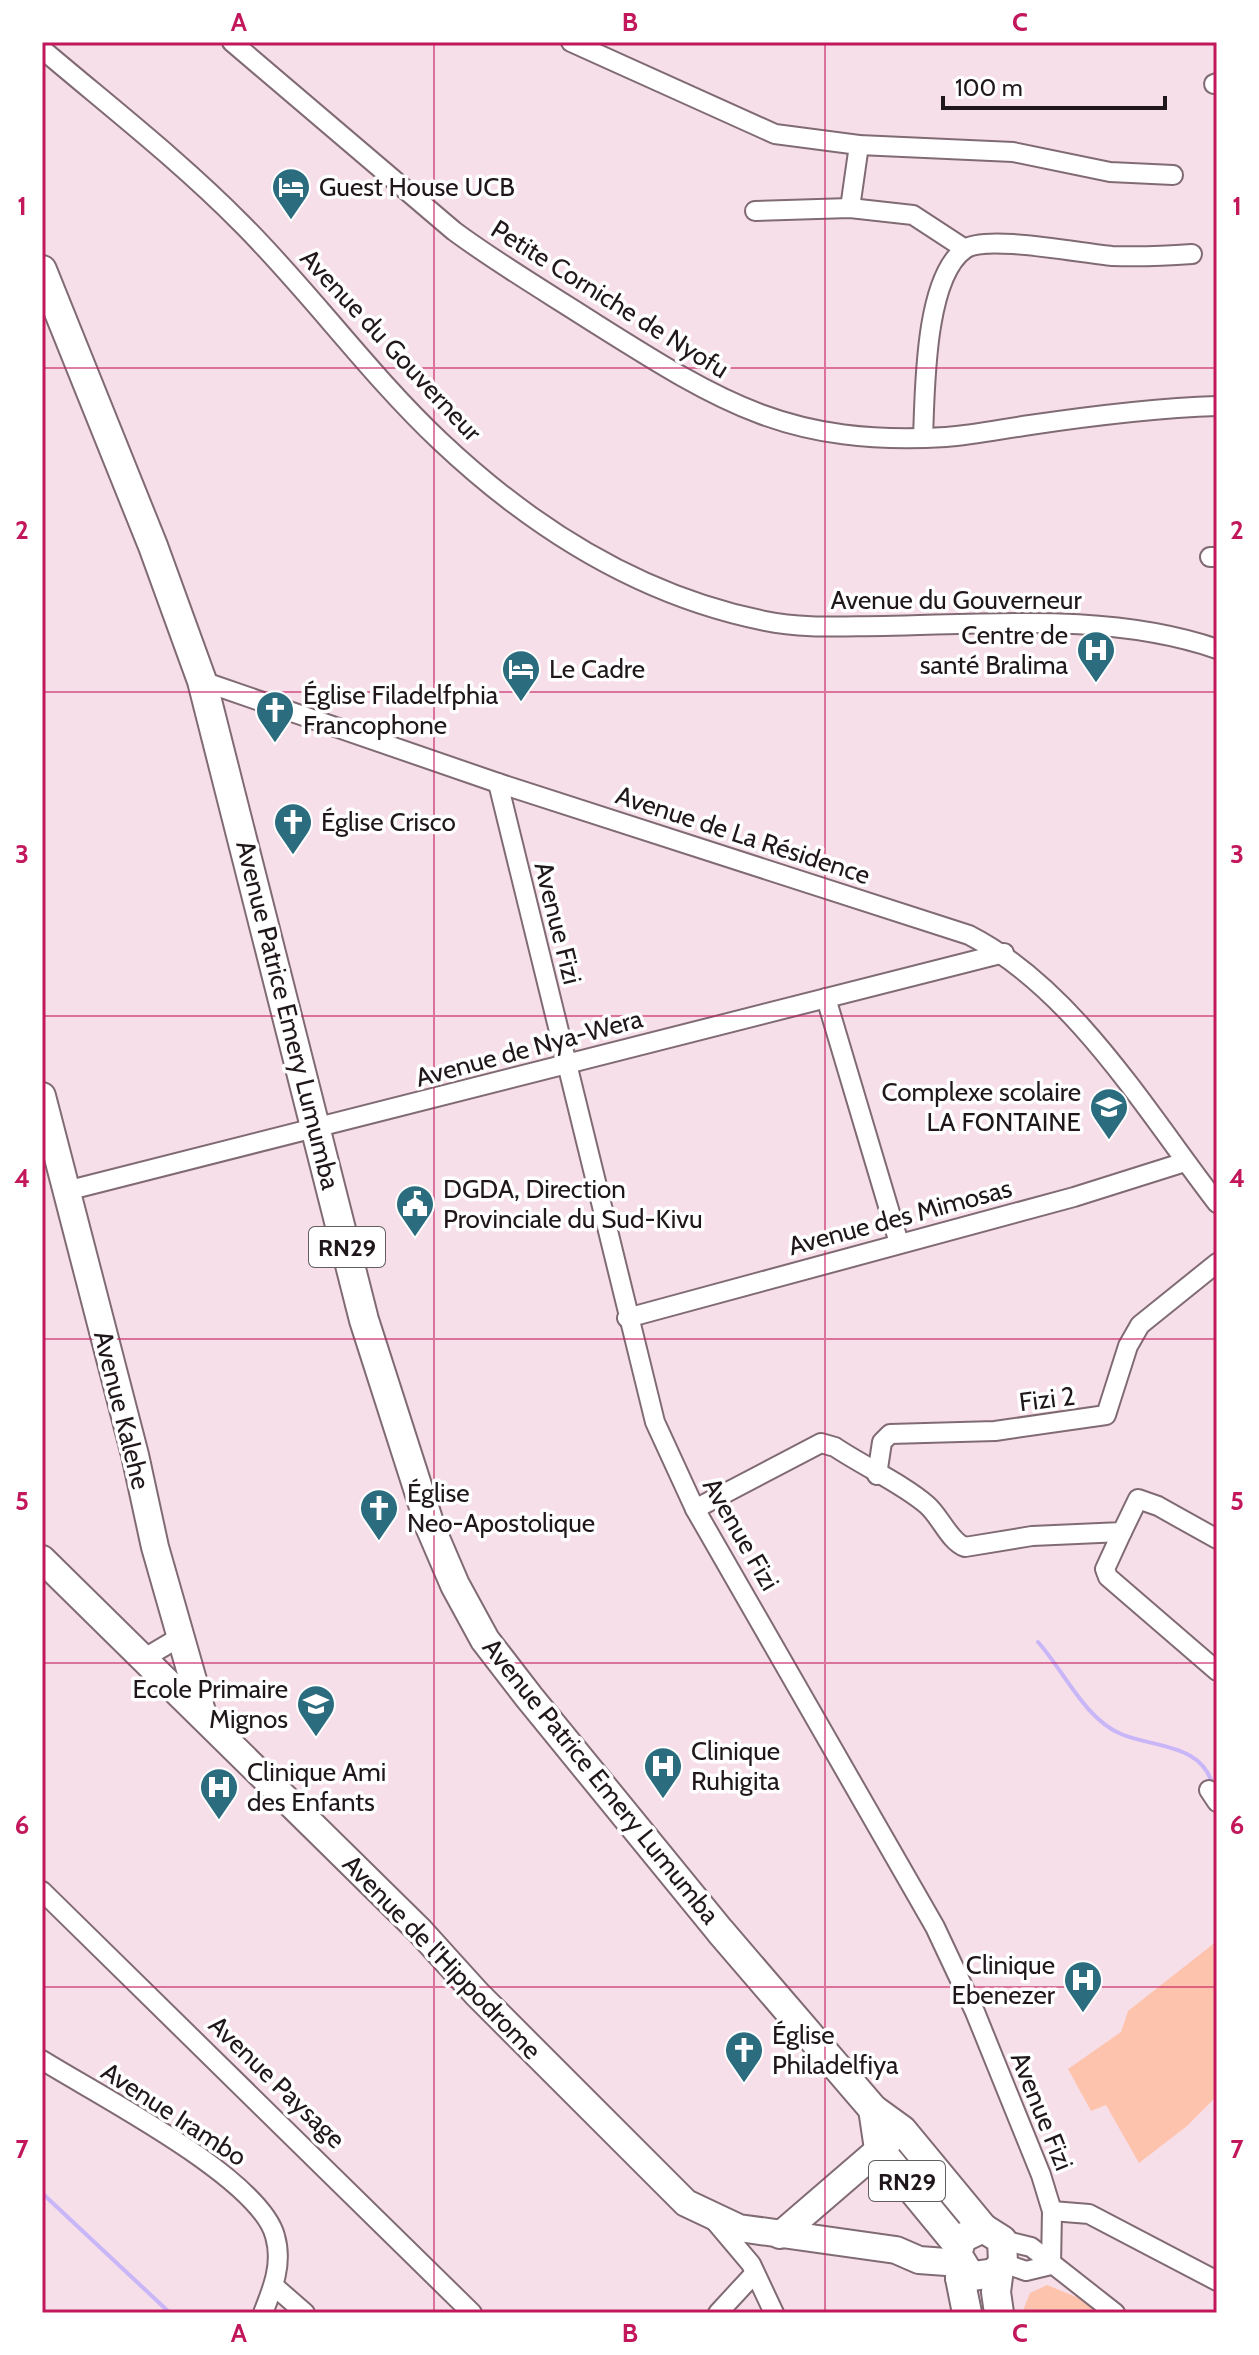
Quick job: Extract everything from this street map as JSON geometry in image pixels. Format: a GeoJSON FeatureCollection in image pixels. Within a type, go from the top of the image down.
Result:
{"type":"FeatureCollection","features":[{"type":"Feature","properties":{"kind":"main road","name":"Avenue Patrice Emery Lumumba"},"geometry":{"type":"LineString","coordinates":[[42,270],[153,546],[202,681],[364,1320],[431,1529],[455,1585],[485,1640],[710,1919],[873,2109],[902,2130],[997,2250]]}},
{"type":"Feature","properties":{"kind":"main road","name":"RN29"},"geometry":{"type":"LineString","coordinates":[[873,2109],[879,2149],[959,2262],[967,2313]]}},
{"type":"Feature","properties":{"kind":"main road"},"geometry":{"type":"LineString","coordinates":[[968,2232],[997,2250],[983,2276],[959,2262],[968,2232]]}},
{"type":"Feature","properties":{"kind":"main road"},"geometry":{"type":"LineString","coordinates":[[997,2250],[999,2313]]}},
{"type":"Feature","properties":{"kind":"street","name":"Petite Corniche de Nyofu"},"geometry":{"type":"LineString","coordinates":[[232,42],[454,231],[691,384],[750,412],[804,429],[856,437],[923,438],[1217,406]]}},
{"type":"Feature","properties":{"kind":"street"},"geometry":{"type":"LineString","coordinates":[[571,42],[775,134],[859,145],[1013,152],[1110,172],[1173,175]]}},
{"type":"Feature","properties":{"kind":"street","name":"Avenue du Gouverneur"},"geometry":{"type":"LineString","coordinates":[[42,49],[241,223],[439,440],[533,520],[628,575],[726,612],[770,622],[824,626],[1076,625],[1192,641],[1217,649]]}},
{"type":"Feature","properties":{"kind":"street"},"geometry":{"type":"LineString","coordinates":[[850,208],[859,145]]}},
{"type":"Feature","properties":{"kind":"street"},"geometry":{"type":"LineString","coordinates":[[755,211],[850,208],[913,215],[965,249]]}},
{"type":"Feature","properties":{"kind":"street"},"geometry":{"type":"LineString","coordinates":[[923,438],[932,316],[951,268],[965,249],[980,245],[1145,257],[1192,254]]}},
{"type":"Feature","properties":{"kind":"street","name":"Avenue de La Résidence"},"geometry":{"type":"LineString","coordinates":[[202,681],[498,783],[969,935],[1004,953],[1079,1025],[1185,1162]]}},
{"type":"Feature","properties":{"kind":"street","name":"Avenue Fizi"},"geometry":{"type":"LineString","coordinates":[[498,783],[655,1422],[695,1509],[935,1927],[975,2012],[1041,2175],[1052,2211],[1051,2265]]}},
{"type":"Feature","properties":{"kind":"street","name":"Avenue de Nya-Wera"},"geometry":{"type":"LineString","coordinates":[[66,1191],[318,1130],[1004,953]]}},
{"type":"Feature","properties":{"kind":"street"},"geometry":{"type":"LineString","coordinates":[[826,998],[899,1243]]}},
{"type":"Feature","properties":{"kind":"street","name":"Avenue Kalehe"},"geometry":{"type":"LineString","coordinates":[[42,1096],[180,1637],[206,1722]]}},
{"type":"Feature","properties":{"kind":"street"},"geometry":{"type":"LineString","coordinates":[[1185,1162],[1217,1203]]}},
{"type":"Feature","properties":{"kind":"street","name":"Avenue des Mimosas"},"geometry":{"type":"LineString","coordinates":[[627,1318],[1074,1197],[1185,1162]]}},
{"type":"Feature","properties":{"kind":"street","name":"Fizi 2"},"geometry":{"type":"LineString","coordinates":[[877,1475],[882,1442],[890,1434],[995,1431],[1106,1415],[1128,1346],[1140,1325],[1217,1263]]}},
{"type":"Feature","properties":{"kind":"street"},"geometry":{"type":"LineString","coordinates":[[695,1509],[821,1443],[835,1447],[930,1507],[959,1545],[965,1547],[1032,1536],[1122,1532]]}},
{"type":"Feature","properties":{"kind":"street"},"geometry":{"type":"LineString","coordinates":[[1217,1539],[1158,1506],[1138,1499],[1105,1569],[1108,1577],[1217,1671]]}},
{"type":"Feature","properties":{"kind":"street","name":"Avenue de l'Hippodrome"},"geometry":{"type":"LineString","coordinates":[[42,1559],[420,1931],[477,1994],[686,2203],[713,2219],[771,2233],[896,2250],[920,2243],[959,2262]]}},
{"type":"Feature","properties":{"kind":"street"},"geometry":{"type":"LineString","coordinates":[[143,1659],[180,1637]]}},
{"type":"Feature","properties":{"kind":"street","name":"Avenue Paysage"},"geometry":{"type":"LineString","coordinates":[[42,1891],[472,2313]]}},
{"type":"Feature","properties":{"kind":"street","name":"Avenue Irambo"},"geometry":{"type":"LineString","coordinates":[[42,2060],[181,2144],[247,2194],[264,2213],[275,2234],[278,2257],[274,2286],[263,2313]]}},
{"type":"Feature","properties":{"kind":"street"},"geometry":{"type":"LineString","coordinates":[[718,2313],[752,2269],[771,2233],[902,2130]]}},
{"type":"Feature","properties":{"kind":"street"},"geometry":{"type":"LineString","coordinates":[[1052,2211],[1089,2214],[1217,2281]]}},
{"type":"Feature","properties":{"kind":"street"},"geometry":{"type":"LineString","coordinates":[[713,2219],[752,2269],[774,2313]]}},
{"type":"Feature","properties":{"kind":"street"},"geometry":{"type":"LineString","coordinates":[[997,2250],[1026,2271],[1051,2265],[1115,2313]]}},
{"type":"Feature","properties":{"kind":"street"},"geometry":{"type":"LineString","coordinates":[[274,2286],[305,2313]]}},
{"type":"Feature","properties":{"kind":"shaded area"},"geometry":{"type":"Polygon","coordinates":[[[1217,1941],[1217,2096],[1187,2126],[1139,2163],[1106,2105],[1091,2111],[1068,2069],[1121,2032],[1128,2011],[1217,1941]]]}},
{"type":"Feature","properties":{"kind":"shaded area"},"geometry":{"type":"Polygon","coordinates":[[[1047,2285],[1079,2298],[1099,2313],[1022,2313],[1030,2293],[1047,2285]]]}},
{"type":"Feature","properties":{"kind":"waterway"},"geometry":{"type":"LineString","coordinates":[[1038,1642],[1085,1706],[1108,1727],[1121,1734],[1188,1754],[1207,1772],[1213,1786]]}},
{"type":"Feature","properties":{"kind":"waterway"},"geometry":{"type":"LineString","coordinates":[[42,2193],[170,2313]]}},
{"type":"Feature","properties":{"kind":"place","name":"Guest House UCB"},"geometry":{"type":"Point","coordinates":[291,221]}},
{"type":"Feature","properties":{"kind":"place","name":"Centre de santé Bralima"},"geometry":{"type":"Point","coordinates":[1096,684]}},
{"type":"Feature","properties":{"kind":"place","name":"Le Cadre"},"geometry":{"type":"Point","coordinates":[521,703]}},
{"type":"Feature","properties":{"kind":"place","name":"Église Filadelfphia Francophone"},"geometry":{"type":"Point","coordinates":[275,744]}},
{"type":"Feature","properties":{"kind":"place","name":"Église Crisco"},"geometry":{"type":"Point","coordinates":[293,856]}},
{"type":"Feature","properties":{"kind":"place","name":"Complexe scolaire LA FONTAINE"},"geometry":{"type":"Point","coordinates":[1109,1141]}},
{"type":"Feature","properties":{"kind":"place","name":"DGDA, Direction Provinciale du Sud-Kivu"},"geometry":{"type":"Point","coordinates":[415,1238]}},
{"type":"Feature","properties":{"kind":"place","name":"Église Neo-Apostolique"},"geometry":{"type":"Point","coordinates":[379,1542]}},
{"type":"Feature","properties":{"kind":"place","name":"Ecole Primaire Mignos"},"geometry":{"type":"Point","coordinates":[316,1738]}},
{"type":"Feature","properties":{"kind":"place","name":"Clinique Ruhigita"},"geometry":{"type":"Point","coordinates":[663,1800]}},
{"type":"Feature","properties":{"kind":"place","name":"Clinique Ami des Enfants"},"geometry":{"type":"Point","coordinates":[219,1821]}},
{"type":"Feature","properties":{"kind":"place","name":"Clinique Ebenezer"},"geometry":{"type":"Point","coordinates":[1083,2014]}},
{"type":"Feature","properties":{"kind":"place","name":"Église Philadelfiya"},"geometry":{"type":"Point","coordinates":[744,2084]}}]}
